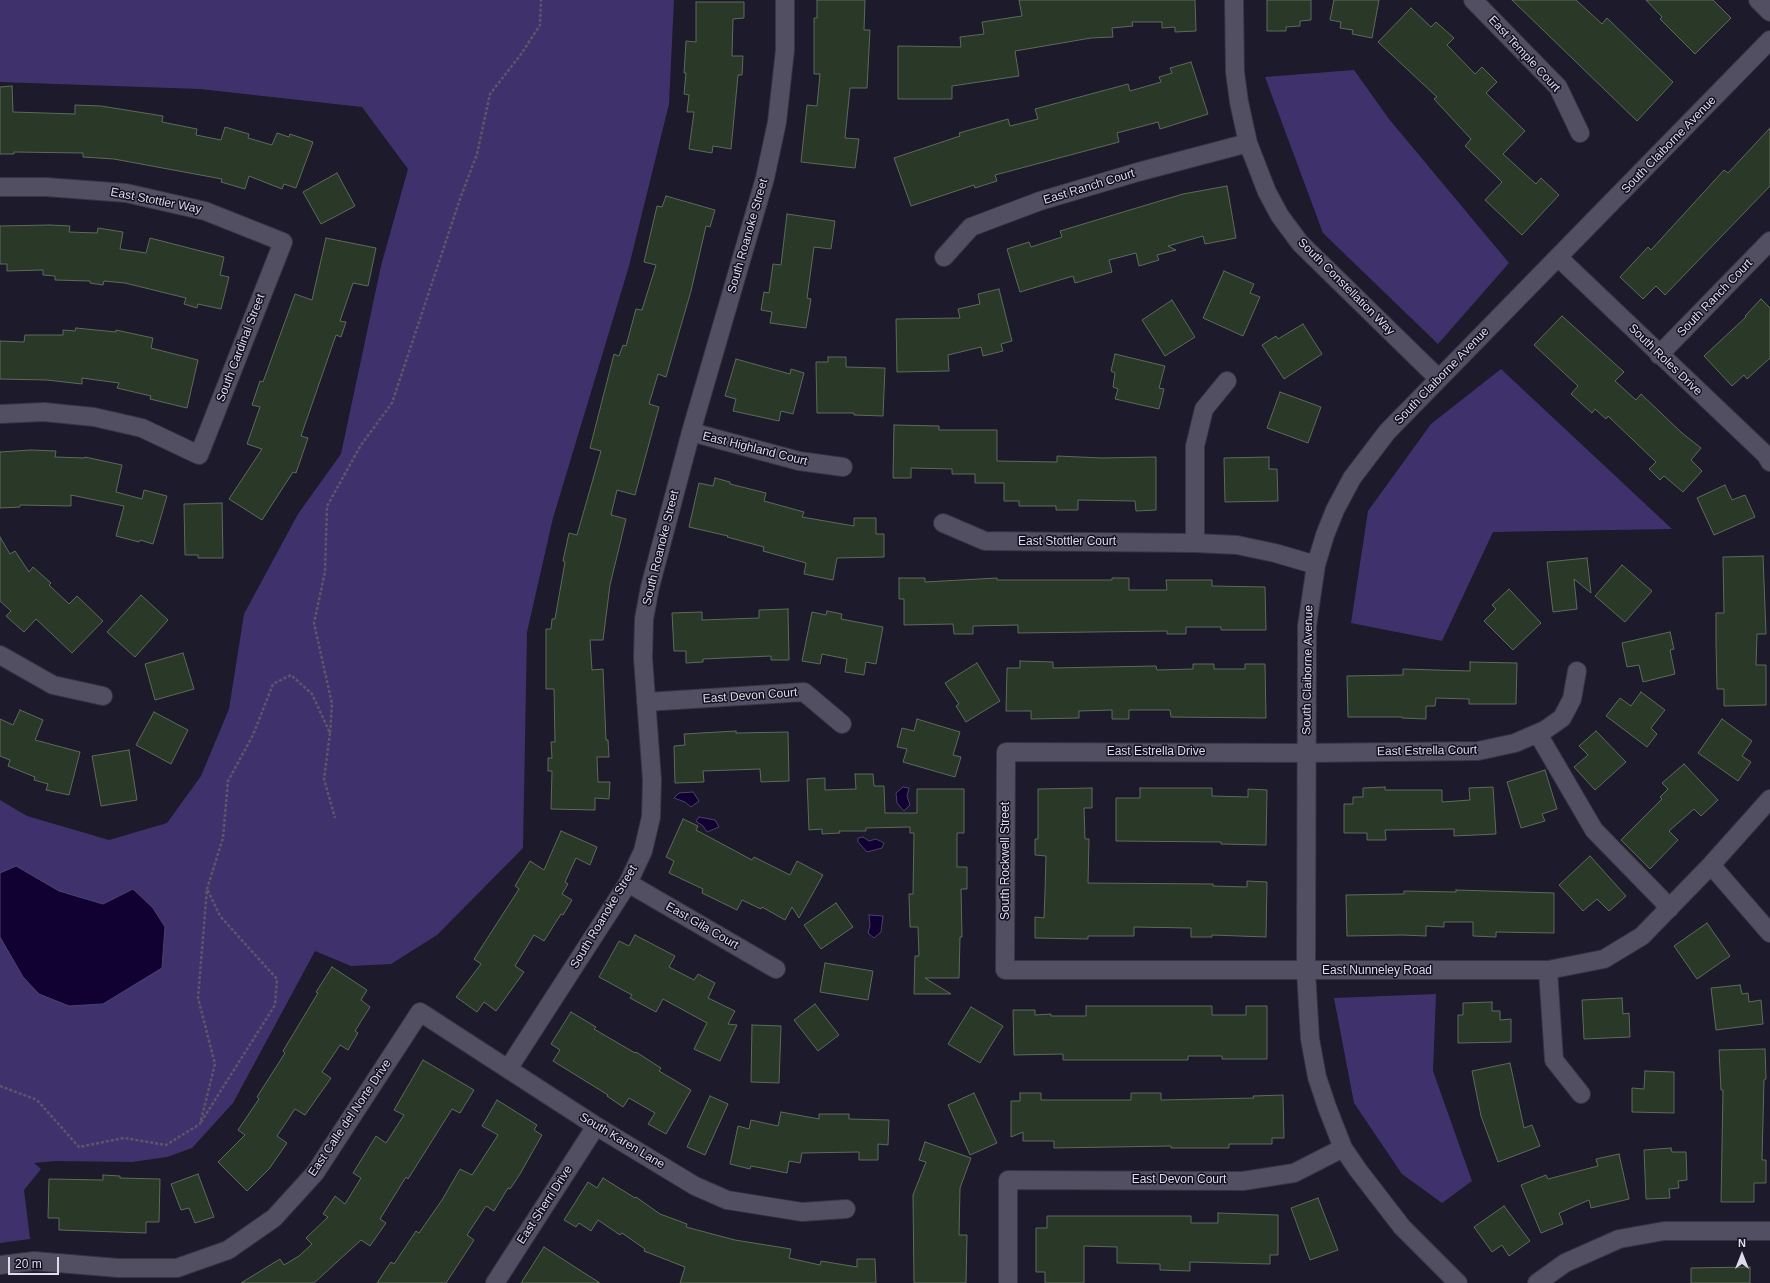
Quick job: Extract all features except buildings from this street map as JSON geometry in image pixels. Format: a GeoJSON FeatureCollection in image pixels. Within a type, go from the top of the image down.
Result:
{"type":"FeatureCollection","features":[{"type":"Feature","properties":{"kind":"street","name":"South Roanoke Street"},"geometry":{"type":"LineString","coordinates":[[508,1069],[628,883],[643,851],[651,817],[652,780],[643,658],[644,619],[650,587],[691,432],[765,178],[777,122],[784,58],[785,0]]}},
{"type":"Feature","properties":{"kind":"street","name":"South Constellation Way"},"geometry":{"type":"LineString","coordinates":[[1234,0],[1235,72],[1239,102],[1248,143],[1267,192],[1280,216],[1300,243],[1438,379]]}},
{"type":"Feature","properties":{"kind":"street","name":"East Temple Court"},"geometry":{"type":"LineString","coordinates":[[1473,0],[1558,87],[1580,133]]}},
{"type":"Feature","properties":{"kind":"street"},"geometry":{"type":"LineString","coordinates":[[1758,0],[1770,12]]}},
{"type":"Feature","properties":{"kind":"street","name":"South Claiborne Avenue"},"geometry":{"type":"LineString","coordinates":[[1458,1283],[1402,1227],[1380,1200],[1344,1148],[1327,1107],[1317,1077],[1310,1039],[1306,971],[1307,626],[1316,565],[1325,535],[1335,510],[1352,478],[1387,432],[1770,40]]}},
{"type":"Feature","properties":{"kind":"street","name":"East Ranch Court"},"geometry":{"type":"LineString","coordinates":[[944,257],[971,227],[1040,201],[1138,172],[1248,143]]}},
{"type":"Feature","properties":{"kind":"street","name":"East Stottler Way"},"geometry":{"type":"LineString","coordinates":[[0,187],[46,187],[126,193],[205,211],[283,242]]}},
{"type":"Feature","properties":{"kind":"street","name":"South Ranch Court"},"geometry":{"type":"LineString","coordinates":[[1659,355],[1770,241]]}},
{"type":"Feature","properties":{"kind":"street","name":"South Cardinal Street"},"geometry":{"type":"LineString","coordinates":[[0,414],[44,412],[94,417],[142,428],[199,455],[283,242]]}},
{"type":"Feature","properties":{"kind":"street","name":"South Roles Drive"},"geometry":{"type":"LineString","coordinates":[[1558,258],[1766,455],[1770,462]]}},
{"type":"Feature","properties":{"kind":"street"},"geometry":{"type":"LineString","coordinates":[[1195,543],[1195,446],[1204,409],[1227,381]]}},
{"type":"Feature","properties":{"kind":"street","name":"East Highland Court"},"geometry":{"type":"LineString","coordinates":[[691,432],[799,462],[843,467]]}},
{"type":"Feature","properties":{"kind":"street","name":"East Stottler Court"},"geometry":{"type":"LineString","coordinates":[[943,524],[985,541],[1195,543],[1245,547],[1275,553],[1316,565]]}},
{"type":"Feature","properties":{"kind":"street"},"geometry":{"type":"LineString","coordinates":[[0,655],[53,685],[103,696]]}},
{"type":"Feature","properties":{"kind":"street","name":"East Estrella Court"},"geometry":{"type":"LineString","coordinates":[[1307,753],[1478,751],[1515,743],[1546,730],[1562,718],[1572,699],[1577,671]]}},
{"type":"Feature","properties":{"kind":"street","name":"East Devon Court"},"geometry":{"type":"LineString","coordinates":[[646,702],[804,692],[842,724]]}},
{"type":"Feature","properties":{"kind":"street"},"geometry":{"type":"LineString","coordinates":[[1538,734],[1594,830],[1670,908]]}},
{"type":"Feature","properties":{"kind":"street","name":"East Estrella Drive"},"geometry":{"type":"LineString","coordinates":[[1006,752],[1307,753]]}},
{"type":"Feature","properties":{"kind":"street","name":"South Rockwell Street"},"geometry":{"type":"LineString","coordinates":[[1005,970],[1006,752]]}},
{"type":"Feature","properties":{"kind":"street"},"geometry":{"type":"LineString","coordinates":[[1770,799],[1711,865],[1770,933]]}},
{"type":"Feature","properties":{"kind":"street","name":"East Nunneley Road"},"geometry":{"type":"LineString","coordinates":[[1005,970],[1548,970],[1604,959],[1642,936],[1711,865]]}},
{"type":"Feature","properties":{"kind":"street","name":"East Gila Court"},"geometry":{"type":"LineString","coordinates":[[628,883],[776,969]]}},
{"type":"Feature","properties":{"kind":"street"},"geometry":{"type":"LineString","coordinates":[[1548,970],[1554,1060],[1581,1094]]}},
{"type":"Feature","properties":{"kind":"street","name":"South Karen Lane"},"geometry":{"type":"LineString","coordinates":[[420,1012],[596,1126],[695,1186],[727,1200],[802,1212],[846,1209]]}},
{"type":"Feature","properties":{"kind":"street","name":"East Calle del Norte Drive"},"geometry":{"type":"LineString","coordinates":[[0,1265],[34,1261],[118,1268],[177,1268],[228,1250],[274,1218],[315,1173],[420,1012]]}},
{"type":"Feature","properties":{"kind":"street","name":"East Sherri Drive"},"geometry":{"type":"LineString","coordinates":[[495,1283],[596,1126]]}},
{"type":"Feature","properties":{"kind":"street","name":"East Devon Court"},"geometry":{"type":"LineString","coordinates":[[1008,1283],[1008,1180],[1244,1181],[1294,1173],[1344,1148]]}},
{"type":"Feature","properties":{"kind":"street"},"geometry":{"type":"LineString","coordinates":[[1536,1283],[1565,1263],[1619,1239],[1664,1231],[1770,1231]]}},
{"type":"Feature","properties":{"kind":"path"},"geometry":{"type":"LineString","coordinates":[[335,818],[324,779],[332,704],[314,623],[325,572],[327,506],[361,445],[392,403],[460,199],[477,154],[490,94],[522,53],[540,25],[541,0]]}},
{"type":"Feature","properties":{"kind":"path"},"geometry":{"type":"LineString","coordinates":[[200,1124],[215,1064],[198,998],[207,889],[223,838],[228,781],[253,735],[273,684],[291,675],[312,694],[330,733]]}},
{"type":"Feature","properties":{"kind":"path"},"geometry":{"type":"LineString","coordinates":[[0,1086],[37,1100],[79,1147],[124,1138],[166,1145],[200,1124],[275,1005],[277,979],[220,916],[207,889]]}},
{"type":"Feature","properties":{"kind":"shaded area"},"geometry":{"type":"Polygon","coordinates":[[[0,0],[674,0],[669,104],[629,266],[553,518],[527,632],[523,848],[437,935],[391,964],[351,966],[315,951],[233,1103],[192,1148],[167,1157],[132,1162],[55,1161],[34,1163],[41,1169],[24,1190],[30,1239],[0,1243],[0,800],[27,816],[109,840],[167,823],[201,776],[229,709],[244,614],[298,514],[341,454],[381,266],[408,169],[362,107],[200,89],[0,82],[0,0]]]}},
{"type":"Feature","properties":{"kind":"shaded area"},"geometry":{"type":"Polygon","coordinates":[[[1354,70],[1389,119],[1509,263],[1438,344],[1323,233],[1265,77],[1354,70]]]}},
{"type":"Feature","properties":{"kind":"shaded area"},"geometry":{"type":"Polygon","coordinates":[[[1501,369],[1672,529],[1493,532],[1442,641],[1351,623],[1368,511],[1431,424],[1501,369]]]}},
{"type":"Feature","properties":{"kind":"shaded area"},"geometry":{"type":"Polygon","coordinates":[[[903,787],[909,788],[907,796],[910,805],[904,811],[897,803],[896,793],[903,787]]]}},
{"type":"Feature","properties":{"kind":"shaded area"},"geometry":{"type":"Polygon","coordinates":[[[693,792],[699,801],[691,807],[685,802],[674,798],[679,793],[693,792]]]}},
{"type":"Feature","properties":{"kind":"shaded area"},"geometry":{"type":"Polygon","coordinates":[[[699,817],[715,820],[719,827],[707,832],[703,826],[696,821],[699,817]]]}},
{"type":"Feature","properties":{"kind":"shaded area"},"geometry":{"type":"Polygon","coordinates":[[[863,837],[869,841],[876,839],[884,843],[882,848],[867,852],[858,842],[858,838],[863,837]]]}},
{"type":"Feature","properties":{"kind":"shaded area"},"geometry":{"type":"Polygon","coordinates":[[[16,866],[59,891],[103,904],[133,889],[153,908],[165,927],[162,968],[103,1004],[69,1006],[39,994],[23,977],[0,937],[0,873],[16,866]]]}},
{"type":"Feature","properties":{"kind":"shaded area"},"geometry":{"type":"Polygon","coordinates":[[[869,915],[883,916],[881,932],[874,938],[868,933],[870,926],[869,915]]]}},
{"type":"Feature","properties":{"kind":"shaded area"},"geometry":{"type":"Polygon","coordinates":[[[1436,994],[1433,1071],[1472,1181],[1442,1203],[1402,1174],[1354,1103],[1334,998],[1436,994]]]}}]}
